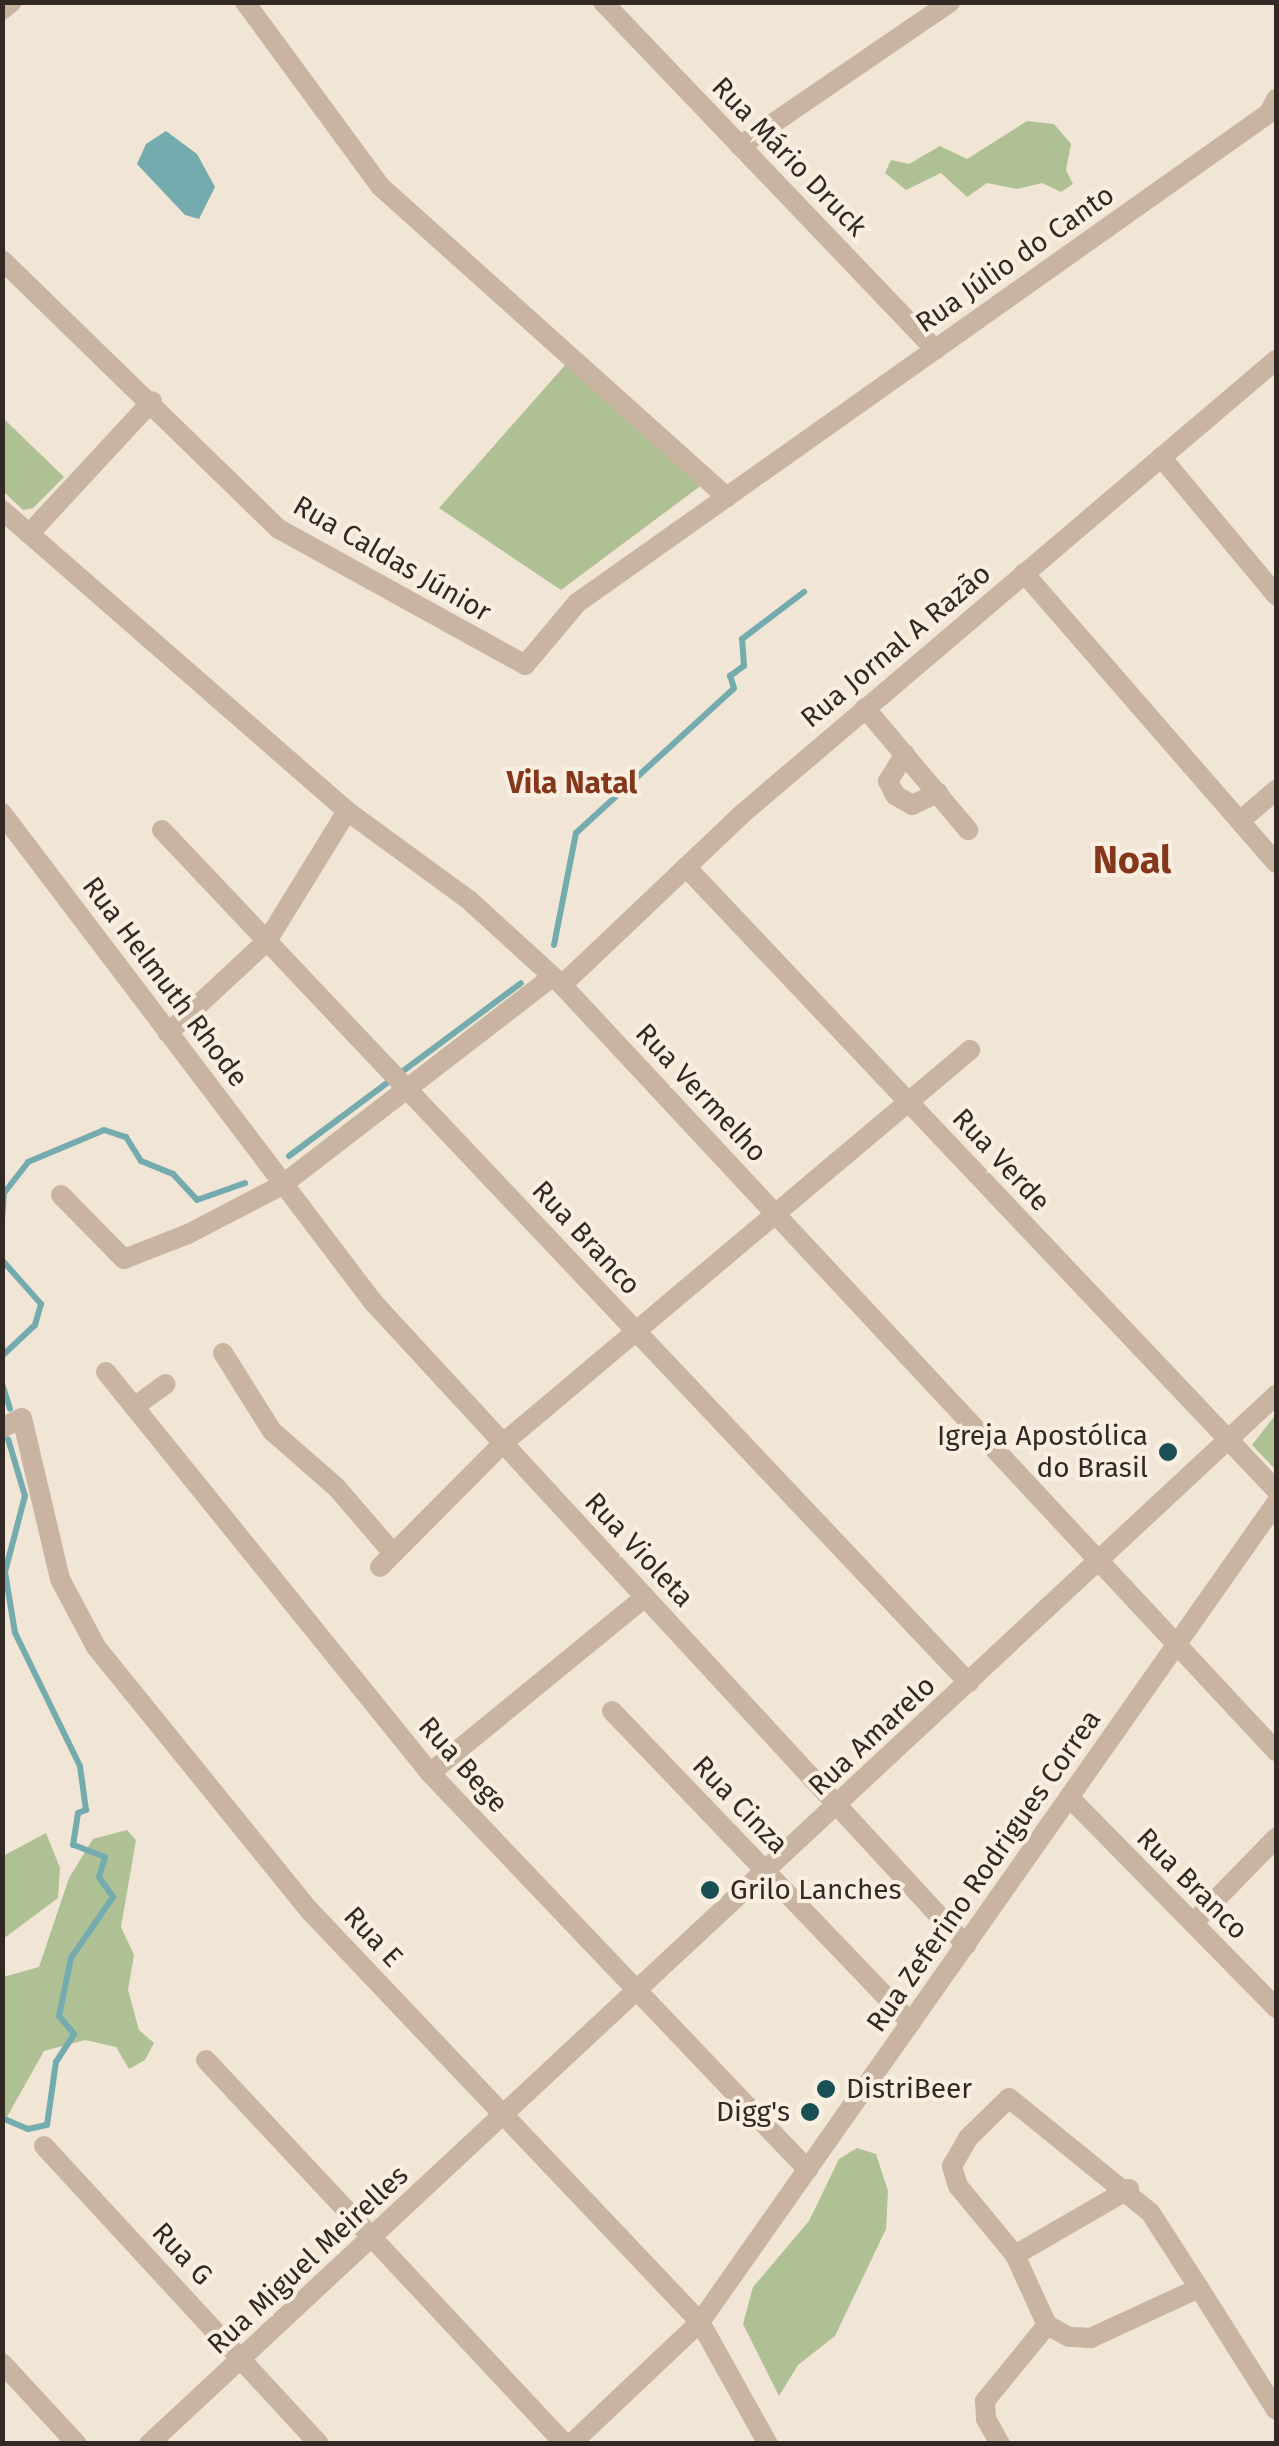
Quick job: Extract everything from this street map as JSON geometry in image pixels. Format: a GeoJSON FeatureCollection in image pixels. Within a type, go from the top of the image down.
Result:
{"type":"FeatureCollection","features":[{"type":"Feature","properties":{"kind":"street"},"geometry":{"type":"LineString","coordinates":[[2,10],[12,2]]}},
{"type":"Feature","properties":{"kind":"street"},"geometry":{"type":"LineString","coordinates":[[245,2],[380,186],[727,497]]}},
{"type":"Feature","properties":{"kind":"street","name":"Rua Mário Druck"},"geometry":{"type":"LineString","coordinates":[[603,2],[934,350]]}},
{"type":"Feature","properties":{"kind":"street"},"geometry":{"type":"LineString","coordinates":[[740,146],[950,2]]}},
{"type":"Feature","properties":{"kind":"street","name":"Rua Júlio do Canto"},"geometry":{"type":"LineString","coordinates":[[780,458],[1270,113],[1276,99]]}},
{"type":"Feature","properties":{"kind":"street","name":"Rua Caldas Júnior"},"geometry":{"type":"LineString","coordinates":[[2,260],[152,401],[279,530],[526,666],[577,603],[780,458]]}},
{"type":"Feature","properties":{"kind":"street","name":"Rua Jornal A Razão"},"geometry":{"type":"LineString","coordinates":[[61,1195],[124,1259],[282,1185],[406,1088],[556,981],[865,708],[1276,360]]}},
{"type":"Feature","properties":{"kind":"street"},"geometry":{"type":"LineString","coordinates":[[29,534],[152,401]]}},
{"type":"Feature","properties":{"kind":"street"},"geometry":{"type":"LineString","coordinates":[[1161,457],[1276,595]]}},
{"type":"Feature","properties":{"kind":"street","name":"Rua Vermelho"},"geometry":{"type":"LineString","coordinates":[[2,510],[347,811],[469,900],[556,981],[1276,1751]]}},
{"type":"Feature","properties":{"kind":"street"},"geometry":{"type":"LineString","coordinates":[[1024,574],[1276,863]]}},
{"type":"Feature","properties":{"kind":"street"},"geometry":{"type":"LineString","coordinates":[[865,708],[968,830]]}},
{"type":"Feature","properties":{"kind":"street"},"geometry":{"type":"LineString","coordinates":[[905,754],[888,781],[895,795],[912,806],[938,793]]}},
{"type":"Feature","properties":{"kind":"street"},"geometry":{"type":"LineString","coordinates":[[1240,821],[1276,790]]}},
{"type":"Feature","properties":{"kind":"street"},"geometry":{"type":"LineString","coordinates":[[168,1033],[267,941],[347,811]]}},
{"type":"Feature","properties":{"kind":"street","name":"Rua Helmuth Rhode"},"geometry":{"type":"LineString","coordinates":[[2,813],[282,1185]]}},
{"type":"Feature","properties":{"kind":"street","name":"Rua Branco"},"geometry":{"type":"LineString","coordinates":[[162,830],[969,1683]]}},
{"type":"Feature","properties":{"kind":"street","name":"Rua Verde"},"geometry":{"type":"LineString","coordinates":[[686,868],[1276,1490]]}},
{"type":"Feature","properties":{"kind":"street"},"geometry":{"type":"LineString","coordinates":[[223,1353],[272,1431],[336,1488],[387,1560],[502,1444],[970,1050]]}},
{"type":"Feature","properties":{"kind":"street","name":"Rua Violeta"},"geometry":{"type":"LineString","coordinates":[[282,1185],[373,1302],[966,1945]]}},
{"type":"Feature","properties":{"kind":"street","name":"Rua Bege"},"geometry":{"type":"LineString","coordinates":[[106,1372],[430,1773],[808,2170]]}},
{"type":"Feature","properties":{"kind":"street"},"geometry":{"type":"LineString","coordinates":[[134,1407],[166,1384]]}},
{"type":"Feature","properties":{"kind":"street","name":"Rua Amarelo"},"geometry":{"type":"LineString","coordinates":[[504,2115],[1276,1395]]}},
{"type":"Feature","properties":{"kind":"street","name":"Rua E"},"geometry":{"type":"LineString","coordinates":[[12,1423],[60,1578],[96,1646],[310,1911],[700,2322],[768,2444]]}},
{"type":"Feature","properties":{"kind":"street","name":"Rua Zeferino Rodrigues Correa"},"geometry":{"type":"LineString","coordinates":[[568,2444],[700,2322],[1276,1503]]}},
{"type":"Feature","properties":{"kind":"street"},"geometry":{"type":"LineString","coordinates":[[430,1773],[646,1597]]}},
{"type":"Feature","properties":{"kind":"street","name":"Rua Cinza"},"geometry":{"type":"LineString","coordinates":[[612,1711],[911,2022]]}},
{"type":"Feature","properties":{"kind":"street","name":"Rua Branco"},"geometry":{"type":"LineString","coordinates":[[1069,1798],[1276,2008]]}},
{"type":"Feature","properties":{"kind":"street"},"geometry":{"type":"LineString","coordinates":[[1192,1923],[1276,1838]]}},
{"type":"Feature","properties":{"kind":"street"},"geometry":{"type":"LineString","coordinates":[[206,2060],[568,2444]]}},
{"type":"Feature","properties":{"kind":"street"},"geometry":{"type":"LineString","coordinates":[[1199,2288],[1091,2338],[1070,2337],[1047,2325],[1015,2255],[958,2186],[952,2166],[968,2138],[1009,2098],[1129,2190],[1199,2288],[1276,2410]]}},
{"type":"Feature","properties":{"kind":"street","name":"Rua Miguel Meirelles"},"geometry":{"type":"LineString","coordinates":[[149,2444],[504,2115]]}},
{"type":"Feature","properties":{"kind":"street","name":"Rua G"},"geometry":{"type":"LineString","coordinates":[[44,2146],[319,2444]]}},
{"type":"Feature","properties":{"kind":"street"},"geometry":{"type":"LineString","coordinates":[[1015,2255],[1129,2190]]}},
{"type":"Feature","properties":{"kind":"street"},"geometry":{"type":"LineString","coordinates":[[1000,2444],[985,2401],[1047,2325]]}},
{"type":"Feature","properties":{"kind":"street"},"geometry":{"type":"LineString","coordinates":[[2,2363],[77,2444]]}},
{"type":"Feature","properties":{"kind":"green space"},"geometry":{"type":"Polygon","coordinates":[[[1027,121],[1054,124],[1071,144],[1066,170],[1073,184],[1061,192],[1042,183],[1017,189],[987,183],[967,197],[941,173],[906,190],[885,173],[891,160],[909,164],[940,146],[967,159],[1027,121]]]}},
{"type":"Feature","properties":{"kind":"green space"},"geometry":{"type":"Polygon","coordinates":[[[567,363],[703,484],[561,590],[439,508],[567,363]]]}},
{"type":"Feature","properties":{"kind":"green space"},"geometry":{"type":"Polygon","coordinates":[[[3,418],[64,477],[33,508],[23,510],[3,491],[3,418]]]}},
{"type":"Feature","properties":{"kind":"green space"},"geometry":{"type":"Polygon","coordinates":[[[1276,1414],[1276,1470],[1252,1445],[1276,1414]]]}},
{"type":"Feature","properties":{"kind":"green space"},"geometry":{"type":"Polygon","coordinates":[[[127,1830],[136,1840],[121,1927],[134,1955],[128,1990],[139,2030],[154,2043],[145,2060],[129,2069],[116,2047],[85,2040],[44,2051],[3,2124],[3,1977],[39,1967],[69,1878],[93,1839],[127,1830]]]}},
{"type":"Feature","properties":{"kind":"green space"},"geometry":{"type":"Polygon","coordinates":[[[46,1833],[60,1868],[58,1898],[3,1939],[3,1856],[46,1833]]]}},
{"type":"Feature","properties":{"kind":"green space"},"geometry":{"type":"Polygon","coordinates":[[[857,2148],[876,2154],[888,2191],[886,2229],[835,2336],[798,2365],[779,2396],[743,2324],[753,2287],[809,2221],[839,2159],[857,2148]]]}},
{"type":"Feature","properties":{"kind":"water"},"geometry":{"type":"Polygon","coordinates":[[[166,131],[197,154],[215,187],[199,219],[185,215],[137,164],[146,144],[166,131]]]}},
{"type":"Feature","properties":{"kind":"waterway"},"geometry":{"type":"LineString","coordinates":[[554,945],[576,833],[734,688],[730,676],[744,666],[742,639],[804,592]]}},
{"type":"Feature","properties":{"kind":"waterway"},"geometry":{"type":"LineString","coordinates":[[289,1156],[521,983]]}},
{"type":"Feature","properties":{"kind":"waterway"},"geometry":{"type":"LineString","coordinates":[[2,1220],[4,1193],[28,1162],[104,1130],[126,1137],[141,1161],[173,1174],[197,1200],[245,1183]]}},
{"type":"Feature","properties":{"kind":"waterway"},"geometry":{"type":"LineString","coordinates":[[2,1260],[41,1304],[35,1325],[2,1356]]}},
{"type":"Feature","properties":{"kind":"waterway"},"geometry":{"type":"LineString","coordinates":[[2,1384],[10,1409]]}},
{"type":"Feature","properties":{"kind":"waterway"},"geometry":{"type":"LineString","coordinates":[[2,2118],[28,2129],[47,2125],[56,2062],[74,2034],[59,2016],[71,1958],[113,1897],[99,1877],[105,1857],[73,1845],[78,1813],[86,1810],[80,1766],[15,1633],[5,1572],[25,1496],[8,1439]]}},
{"type":"Feature","properties":{"kind":"place","name":"Igreja Apostólica do Brasil"},"geometry":{"type":"Point","coordinates":[1168,1452]}},
{"type":"Feature","properties":{"kind":"place","name":"Grilo Lanches"},"geometry":{"type":"Point","coordinates":[710,1890]}},
{"type":"Feature","properties":{"kind":"place","name":"DistriBeer"},"geometry":{"type":"Point","coordinates":[826,2089]}},
{"type":"Feature","properties":{"kind":"place","name":"Digg's"},"geometry":{"type":"Point","coordinates":[810,2112]}},
{"type":"Feature","properties":{"kind":"district","name":"Vila Natal"},"geometry":{"type":"Point","coordinates":[572,783]}},
{"type":"Feature","properties":{"kind":"district","name":"Noal"},"geometry":{"type":"Point","coordinates":[1132,861]}}]}
